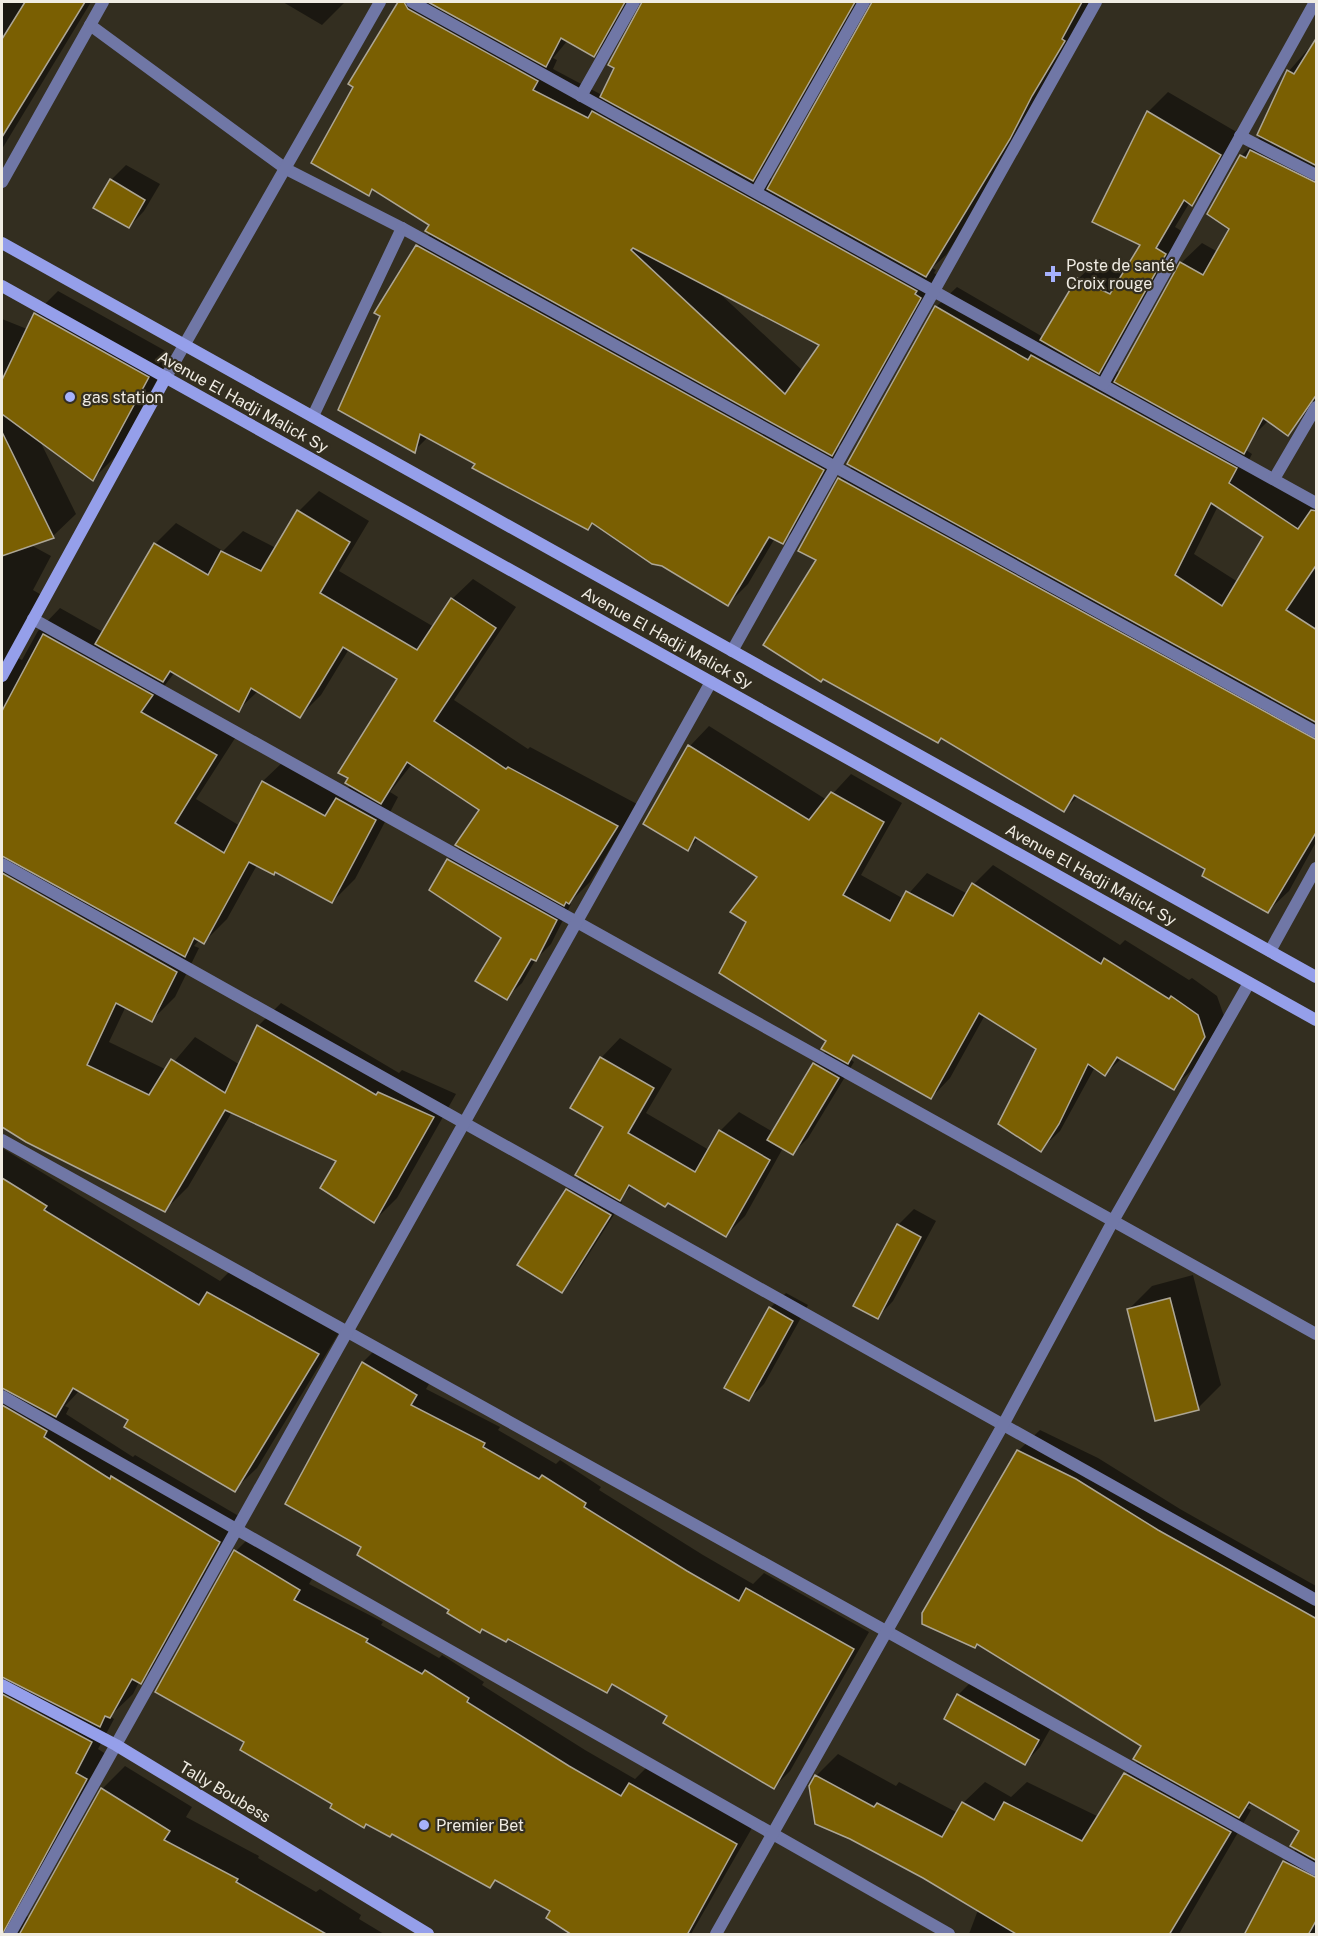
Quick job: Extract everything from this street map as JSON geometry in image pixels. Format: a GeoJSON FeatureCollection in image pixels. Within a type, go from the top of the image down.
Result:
{"type":"FeatureCollection","features":[{"type":"Feature","properties":{"kind":"street"},"geometry":{"type":"LineString","coordinates":[[2,182],[103,2]]}},
{"type":"Feature","properties":{"kind":"street"},"geometry":{"type":"LineString","coordinates":[[2,676],[185,343],[380,2]]}},
{"type":"Feature","properties":{"kind":"street"},"geometry":{"type":"LineString","coordinates":[[412,2],[1317,503]]}},
{"type":"Feature","properties":{"kind":"street"},"geometry":{"type":"LineString","coordinates":[[581,96],[634,2]]}},
{"type":"Feature","properties":{"kind":"street"},"geometry":{"type":"LineString","coordinates":[[756,192],[864,2]]}},
{"type":"Feature","properties":{"kind":"street"},"geometry":{"type":"LineString","coordinates":[[732,651],[1096,2]]}},
{"type":"Feature","properties":{"kind":"street"},"geometry":{"type":"LineString","coordinates":[[1103,384],[1315,2]]}},
{"type":"Feature","properties":{"kind":"street"},"geometry":{"type":"LineString","coordinates":[[90,25],[286,169],[402,228],[1317,732]]}},
{"type":"Feature","properties":{"kind":"street"},"geometry":{"type":"LineString","coordinates":[[1240,136],[1317,175]]}},
{"type":"Feature","properties":{"kind":"street"},"geometry":{"type":"LineString","coordinates":[[313,416],[402,228]]}},
{"type":"Feature","properties":{"kind":"street","name":"Avenue El Hadji Malick Sy"},"geometry":{"type":"LineString","coordinates":[[2,243],[185,343],[1317,977]]}},
{"type":"Feature","properties":{"kind":"street","name":"Avenue El Hadji Malick Sy"},"geometry":{"type":"LineString","coordinates":[[2,286],[1317,1020]]}},
{"type":"Feature","properties":{"kind":"street"},"geometry":{"type":"LineString","coordinates":[[1274,479],[1317,407]]}},
{"type":"Feature","properties":{"kind":"street"},"geometry":{"type":"LineString","coordinates":[[33,619],[1317,1334]]}},
{"type":"Feature","properties":{"kind":"street"},"geometry":{"type":"LineString","coordinates":[[10,1935],[466,1124],[711,682]]}},
{"type":"Feature","properties":{"kind":"street"},"geometry":{"type":"LineString","coordinates":[[2,864],[1317,1600]]}},
{"type":"Feature","properties":{"kind":"street"},"geometry":{"type":"LineString","coordinates":[[1270,951],[1317,868]]}},
{"type":"Feature","properties":{"kind":"street"},"geometry":{"type":"LineString","coordinates":[[716,1935],[1003,1425],[1113,1221],[1250,983]]}},
{"type":"Feature","properties":{"kind":"street"},"geometry":{"type":"LineString","coordinates":[[2,1140],[1317,1870]]}},
{"type":"Feature","properties":{"kind":"street"},"geometry":{"type":"LineString","coordinates":[[2,1396],[949,1935]]}},
{"type":"Feature","properties":{"kind":"street","name":"Tally Boubess"},"geometry":{"type":"LineString","coordinates":[[2,1685],[116,1745],[428,1935]]}},
{"type":"Feature","properties":{"kind":"building"},"geometry":{"type":"Polygon","coordinates":[[[25,2],[85,2],[2,137],[2,39],[25,2]]]}},
{"type":"Feature","properties":{"kind":"building"},"geometry":{"type":"Polygon","coordinates":[[[398,2],[404,2],[408,9],[538,81],[533,90],[588,118],[592,111],[917,291],[915,294],[921,298],[832,456],[425,231],[429,225],[372,189],[369,196],[311,163],[353,87],[348,84],[398,2]],[[633,248],[631,250],[785,394],[819,345],[633,248]]]}},
{"type":"Feature","properties":{"kind":"building"},"geometry":{"type":"Polygon","coordinates":[[[428,2],[625,2],[594,57],[561,38],[546,67],[428,2]]]}},
{"type":"Feature","properties":{"kind":"building"},"geometry":{"type":"Polygon","coordinates":[[[642,2],[855,2],[753,181],[600,97],[614,68],[608,65],[642,2]]]}},
{"type":"Feature","properties":{"kind":"building"},"geometry":{"type":"Polygon","coordinates":[[[872,2],[1082,2],[1062,39],[1065,41],[1032,96],[1010,139],[926,277],[767,189],[872,2]]]}},
{"type":"Feature","properties":{"kind":"building"},"geometry":{"type":"Polygon","coordinates":[[[1317,37],[1317,166],[1257,135],[1287,70],[1294,74],[1317,37]]]}},
{"type":"Feature","properties":{"kind":"building"},"geometry":{"type":"Polygon","coordinates":[[[1147,111],[1221,155],[1192,206],[1184,200],[1156,248],[1166,254],[1099,374],[1040,340],[1077,278],[1110,294],[1140,245],[1092,222],[1147,111]]]}},
{"type":"Feature","properties":{"kind":"building"},"geometry":{"type":"Polygon","coordinates":[[[1250,150],[1317,183],[1317,394],[1288,436],[1263,418],[1244,454],[1114,382],[1180,262],[1203,275],[1229,229],[1207,214],[1240,155],[1246,158],[1250,150]]]}},
{"type":"Feature","properties":{"kind":"building"},"geometry":{"type":"Polygon","coordinates":[[[110,179],[145,200],[129,228],[93,208],[110,179]]]}},
{"type":"Feature","properties":{"kind":"building"},"geometry":{"type":"Polygon","coordinates":[[[416,245],[824,470],[783,544],[769,537],[728,606],[662,566],[652,564],[592,523],[588,530],[472,468],[475,464],[420,434],[415,453],[338,410],[380,316],[374,313],[416,245]]]}},
{"type":"Feature","properties":{"kind":"building"},"geometry":{"type":"Polygon","coordinates":[[[935,306],[1028,360],[1031,355],[1237,468],[1229,483],[1298,529],[1311,510],[1317,511],[1317,564],[1286,610],[1317,630],[1317,723],[847,464],[935,306]],[[1211,503],[1175,575],[1222,606],[1263,537],[1211,503]]]}},
{"type":"Feature","properties":{"kind":"building","name":"gas station"},"geometry":{"type":"Polygon","coordinates":[[[34,313],[149,377],[93,481],[2,414],[2,380],[34,313]]]}},
{"type":"Feature","properties":{"kind":"building"},"geometry":{"type":"Polygon","coordinates":[[[2,432],[54,538],[2,556],[2,432]]]}},
{"type":"Feature","properties":{"kind":"building"},"geometry":{"type":"Polygon","coordinates":[[[838,478],[1317,740],[1317,831],[1268,913],[1202,876],[1205,869],[1074,795],[1064,812],[941,738],[938,743],[823,679],[821,682],[763,645],[816,560],[798,551],[838,478]]]}},
{"type":"Feature","properties":{"kind":"building"},"geometry":{"type":"Polygon","coordinates":[[[297,510],[350,542],[320,593],[417,650],[451,598],[496,628],[434,721],[506,769],[508,767],[618,826],[569,904],[566,902],[564,906],[455,845],[479,810],[407,762],[381,804],[345,783],[348,778],[338,773],[397,679],[343,647],[300,718],[251,688],[239,712],[170,671],[163,682],[95,644],[154,543],[208,575],[221,551],[261,571],[297,510]]]}},
{"type":"Feature","properties":{"kind":"building"},"geometry":{"type":"Polygon","coordinates":[[[43,634],[153,695],[141,712],[217,755],[175,823],[224,853],[262,781],[325,816],[336,798],[376,820],[332,903],[275,872],[274,875],[249,862],[204,944],[194,938],[185,957],[2,856],[2,711],[43,634]]]}},
{"type":"Feature","properties":{"kind":"building"},"geometry":{"type":"Polygon","coordinates":[[[688,745],[809,820],[831,792],[884,822],[843,895],[890,921],[906,891],[953,916],[972,883],[1101,964],[1104,958],[1169,999],[1171,996],[1198,1015],[1205,1037],[1174,1090],[1117,1057],[1105,1076],[1088,1064],[1059,1124],[1041,1152],[998,1124],[1036,1049],[979,1013],[931,1099],[853,1055],[848,1064],[821,1049],[826,1041],[719,973],[746,922],[730,912],[757,877],[695,837],[688,851],[643,824],[688,745]]]}},
{"type":"Feature","properties":{"kind":"building"},"geometry":{"type":"Polygon","coordinates":[[[447,859],[557,920],[536,961],[531,959],[507,1000],[475,981],[501,938],[429,890],[447,859]]]}},
{"type":"Feature","properties":{"kind":"building"},"geometry":{"type":"Polygon","coordinates":[[[2,873],[177,972],[152,1022],[116,1003],[87,1065],[149,1095],[171,1059],[225,1093],[257,1025],[376,1095],[378,1092],[434,1117],[374,1223],[320,1188],[336,1161],[225,1110],[165,1212],[26,1142],[2,1127],[2,873]]]}},
{"type":"Feature","properties":{"kind":"building"},"geometry":{"type":"Polygon","coordinates":[[[600,1057],[654,1088],[628,1133],[695,1172],[719,1130],[770,1160],[726,1237],[668,1203],[665,1207],[629,1185],[620,1201],[575,1175],[603,1127],[570,1108],[600,1057]]]}},
{"type":"Feature","properties":{"kind":"building"},"geometry":{"type":"Polygon","coordinates":[[[813,1063],[839,1078],[793,1155],[767,1140],[813,1063]]]}},
{"type":"Feature","properties":{"kind":"building"},"geometry":{"type":"Polygon","coordinates":[[[2,1178],[47,1206],[44,1210],[199,1305],[207,1292],[319,1354],[235,1492],[124,1427],[128,1420],[73,1388],[56,1417],[2,1388],[2,1178]]]}},
{"type":"Feature","properties":{"kind":"building"},"geometry":{"type":"Polygon","coordinates":[[[566,1189],[611,1215],[562,1293],[517,1265],[566,1189]]]}},
{"type":"Feature","properties":{"kind":"building"},"geometry":{"type":"Polygon","coordinates":[[[897,1224],[921,1237],[878,1319],[853,1306],[897,1224]]]}},
{"type":"Feature","properties":{"kind":"building"},"geometry":{"type":"Polygon","coordinates":[[[1170,1298],[1199,1410],[1155,1421],[1127,1309],[1170,1298]]]}},
{"type":"Feature","properties":{"kind":"building"},"geometry":{"type":"Polygon","coordinates":[[[769,1307],[793,1321],[749,1401],[724,1388],[769,1307]]]}},
{"type":"Feature","properties":{"kind":"building"},"geometry":{"type":"Polygon","coordinates":[[[362,1362],[417,1395],[411,1405],[485,1443],[483,1447],[539,1479],[542,1475],[586,1503],[584,1507],[687,1571],[739,1601],[746,1588],[854,1649],[774,1789],[663,1723],[667,1716],[612,1684],[607,1693],[508,1639],[506,1642],[482,1629],[480,1633],[447,1613],[449,1610],[357,1555],[361,1547],[285,1504],[362,1362]]]}},
{"type":"Feature","properties":{"kind":"building"},"geometry":{"type":"Polygon","coordinates":[[[2,1405],[47,1431],[44,1437],[110,1479],[111,1476],[220,1542],[141,1684],[132,1679],[110,1718],[105,1716],[100,1727],[2,1677],[2,1405]]]}},
{"type":"Feature","properties":{"kind":"building"},"geometry":{"type":"Polygon","coordinates":[[[1017,1450],[1076,1479],[1158,1530],[1317,1619],[1317,1861],[1290,1846],[1299,1831],[1249,1802],[1239,1818],[1133,1759],[1141,1746],[977,1644],[975,1648],[922,1624],[922,1613],[1017,1450]]]}},
{"type":"Feature","properties":{"kind":"building"},"geometry":{"type":"Polygon","coordinates":[[[234,1550],[300,1590],[294,1600],[368,1639],[366,1642],[422,1674],[425,1670],[469,1698],[467,1702],[569,1766],[621,1796],[629,1783],[737,1844],[687,1935],[572,1935],[546,1918],[550,1911],[495,1880],[490,1888],[392,1834],[390,1837],[366,1824],[364,1828],[330,1808],[332,1804],[240,1750],[244,1742],[155,1692],[234,1550]]]}},
{"type":"Feature","properties":{"kind":"building"},"geometry":{"type":"Polygon","coordinates":[[[2,1694],[92,1742],[76,1773],[87,1779],[2,1935],[2,1694]]]}},
{"type":"Feature","properties":{"kind":"building"},"geometry":{"type":"Polygon","coordinates":[[[957,1694],[1039,1740],[1025,1765],[944,1719],[957,1694]]]}},
{"type":"Feature","properties":{"kind":"building"},"geometry":{"type":"Polygon","coordinates":[[[1124,1773],[1231,1832],[1169,1935],[1018,1935],[923,1878],[850,1839],[815,1824],[809,1786],[815,1775],[874,1807],[877,1803],[942,1837],[962,1802],[994,1820],[1004,1802],[1082,1841],[1124,1773]]]}},
{"type":"Feature","properties":{"kind":"building"},"geometry":{"type":"Polygon","coordinates":[[[101,1788],[170,1831],[164,1840],[238,1879],[236,1882],[328,1935],[19,1935],[101,1788]]]}},
{"type":"Feature","properties":{"kind":"building"},"geometry":{"type":"Polygon","coordinates":[[[1283,1861],[1317,1878],[1317,1919],[1308,1935],[1244,1935],[1283,1861]]]}},
{"type":"Feature","properties":{"kind":"place","name":"Poste de santé Croix rouge"},"geometry":{"type":"Point","coordinates":[1053,274]}},
{"type":"Feature","properties":{"kind":"place","name":"gas station"},"geometry":{"type":"Point","coordinates":[70,397]}},
{"type":"Feature","properties":{"kind":"place","name":"Premier Bet"},"geometry":{"type":"Point","coordinates":[424,1825]}}]}
